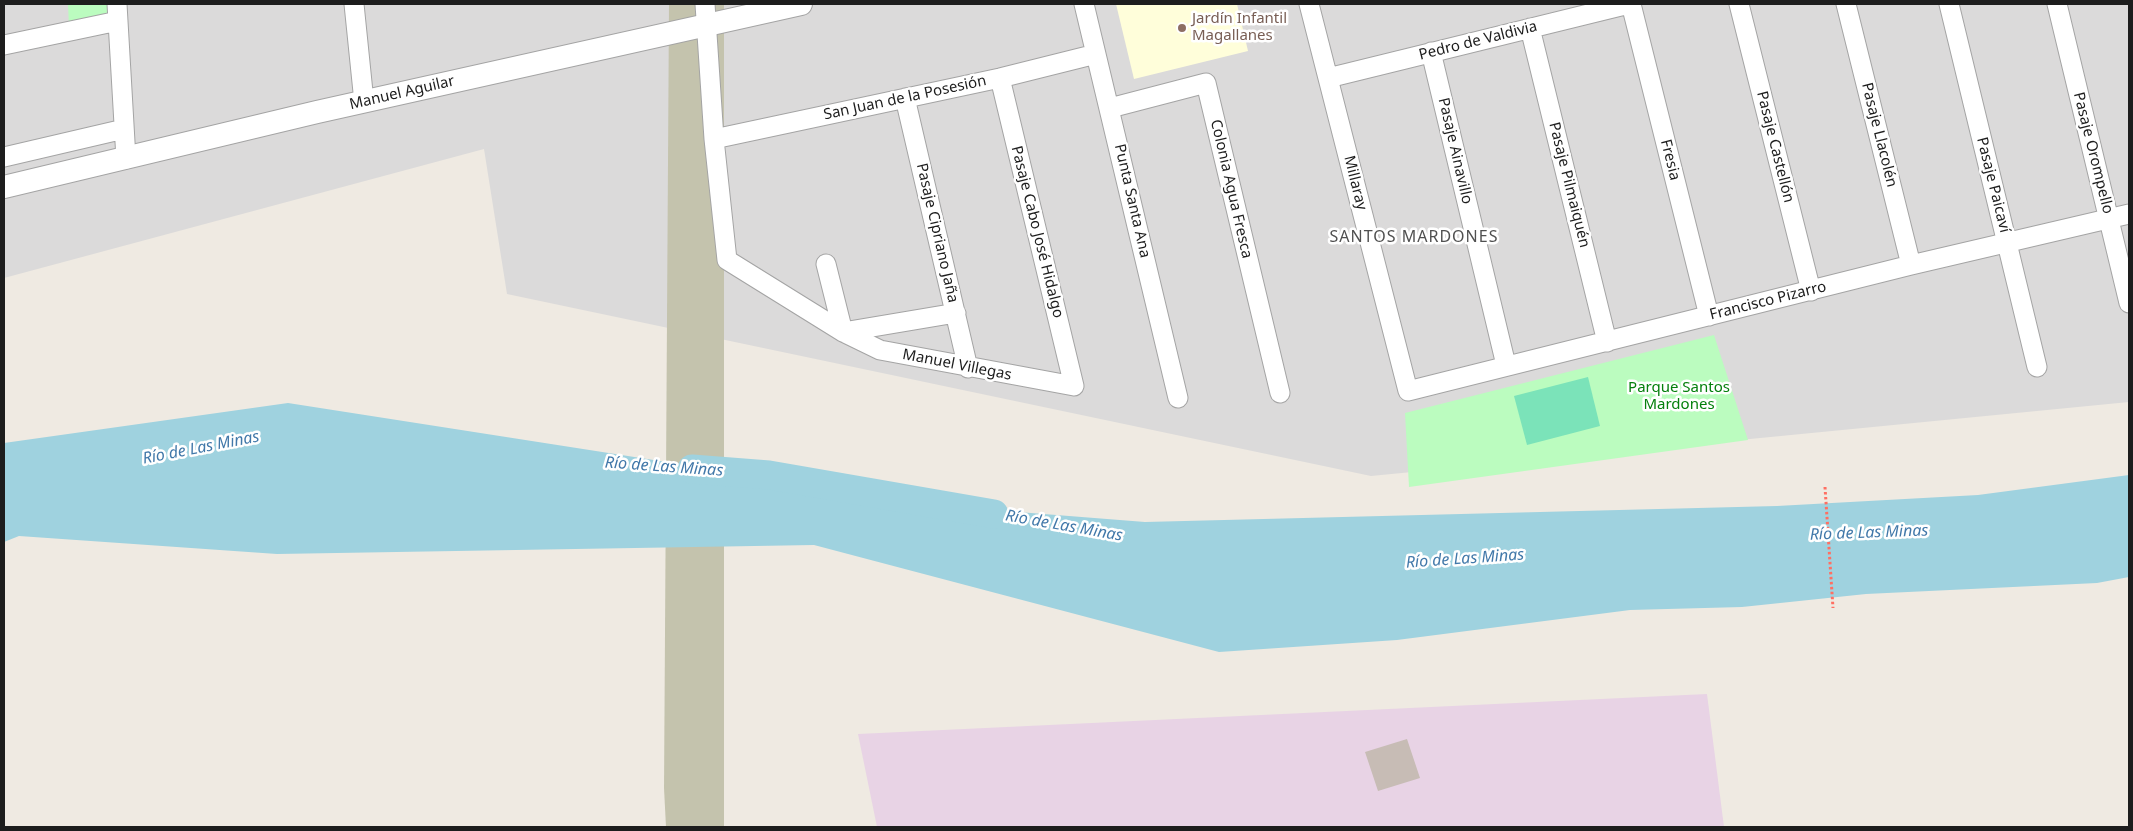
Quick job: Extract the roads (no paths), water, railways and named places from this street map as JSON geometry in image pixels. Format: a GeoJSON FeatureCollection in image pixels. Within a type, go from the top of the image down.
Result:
{"type":"FeatureCollection","features":[{"type":"Feature","properties":{"kind":"street"},"geometry":{"type":"LineString","coordinates":[[354,4],[364,102]]}},
{"type":"Feature","properties":{"kind":"street"},"geometry":{"type":"LineString","coordinates":[[705,4],[714,139]]}},
{"type":"Feature","properties":{"kind":"street","name":"Manuel Aguilar"},"geometry":{"type":"LineString","coordinates":[[4,186],[364,102],[801,4]]}},
{"type":"Feature","properties":{"kind":"street","name":"Punta Santa Ana"},"geometry":{"type":"LineString","coordinates":[[1084,4],[1178,398]]}},
{"type":"Feature","properties":{"kind":"street","name":"Millaray"},"geometry":{"type":"LineString","coordinates":[[1309,4],[1408,392]]}},
{"type":"Feature","properties":{"kind":"street","name":"Pedro de Valdivia"},"geometry":{"type":"LineString","coordinates":[[1328,78],[1630,4]]}},
{"type":"Feature","properties":{"kind":"street","name":"Fresia"},"geometry":{"type":"LineString","coordinates":[[1630,4],[1709,316]]}},
{"type":"Feature","properties":{"kind":"street","name":"Pasaje Castellón"},"geometry":{"type":"LineString","coordinates":[[1739,4],[1811,291]]}},
{"type":"Feature","properties":{"kind":"street","name":"Pasaje Llacolén"},"geometry":{"type":"LineString","coordinates":[[1846,4],[1911,266]]}},
{"type":"Feature","properties":{"kind":"street","name":"Pasaje Paicaví"},"geometry":{"type":"LineString","coordinates":[[1949,4],[2037,366]]}},
{"type":"Feature","properties":{"kind":"street","name":"Pasaje Orompello"},"geometry":{"type":"LineString","coordinates":[[2057,4],[2129,303]]}},
{"type":"Feature","properties":{"kind":"street"},"geometry":{"type":"LineString","coordinates":[[4,45],[118,12],[126,158]]}},
{"type":"Feature","properties":{"kind":"street","name":"Pasaje Pilmaiquén"},"geometry":{"type":"LineString","coordinates":[[1530,28],[1607,342]]}},
{"type":"Feature","properties":{"kind":"street","name":"Pasaje Ainavillo"},"geometry":{"type":"LineString","coordinates":[[1431,52],[1506,365]]}},
{"type":"Feature","properties":{"kind":"street","name":"San Juan de la Posesión"},"geometry":{"type":"LineString","coordinates":[[714,139],[1000,78],[1096,54]]}},
{"type":"Feature","properties":{"kind":"street","name":"Pasaje Cabo José Hidalgo"},"geometry":{"type":"LineString","coordinates":[[1000,78],[1074,386]]}},
{"type":"Feature","properties":{"kind":"street","name":"Colonia Agua Fresca"},"geometry":{"type":"LineString","coordinates":[[1110,108],[1206,83],[1280,393]]}},
{"type":"Feature","properties":{"kind":"street","name":"Pasaje Cipriano Jaña"},"geometry":{"type":"LineString","coordinates":[[905,98],[968,368]]}},
{"type":"Feature","properties":{"kind":"street"},"geometry":{"type":"LineString","coordinates":[[4,157],[124,129]]}},
{"type":"Feature","properties":{"kind":"street","name":"Manuel Villegas"},"geometry":{"type":"LineString","coordinates":[[714,139],[727,260],[843,332],[880,350],[968,368],[1074,386]]}},
{"type":"Feature","properties":{"kind":"street","name":"Francisco Pizarro"},"geometry":{"type":"LineString","coordinates":[[1408,392],[1506,365],[2129,214]]}},
{"type":"Feature","properties":{"kind":"street"},"geometry":{"type":"LineString","coordinates":[[826,264],[843,332],[956,313]]}},
{"type":"Feature","properties":{"kind":"water"},"geometry":{"type":"Polygon","coordinates":[[[288,403],[955,507],[1145,522],[1777,506],[1978,495],[2129,475],[2129,577],[2097,583],[1866,594],[1742,607],[1630,610],[1397,640],[1219,652],[814,545],[277,554],[19,536],[4,542],[4,443],[288,403]]]}},
{"type":"Feature","properties":{"kind":"waterway","name":"Río de Las Minas"},"geometry":{"type":"LineString","coordinates":[[692,469],[769,475],[994,514]]}},
{"type":"Feature","properties":{"kind":"place","name":"Jardín Infantil Magallanes"},"geometry":{"type":"Point","coordinates":[1182,28]}},
{"type":"Feature","properties":{"kind":"district","name":"SANTOS MARDONES"},"geometry":{"type":"Point","coordinates":[1414,237]}},
{"type":"Feature","properties":{"kind":"park label","name":"Parque Santos Mardones"},"geometry":{"type":"Point","coordinates":[1679,396]}}]}
